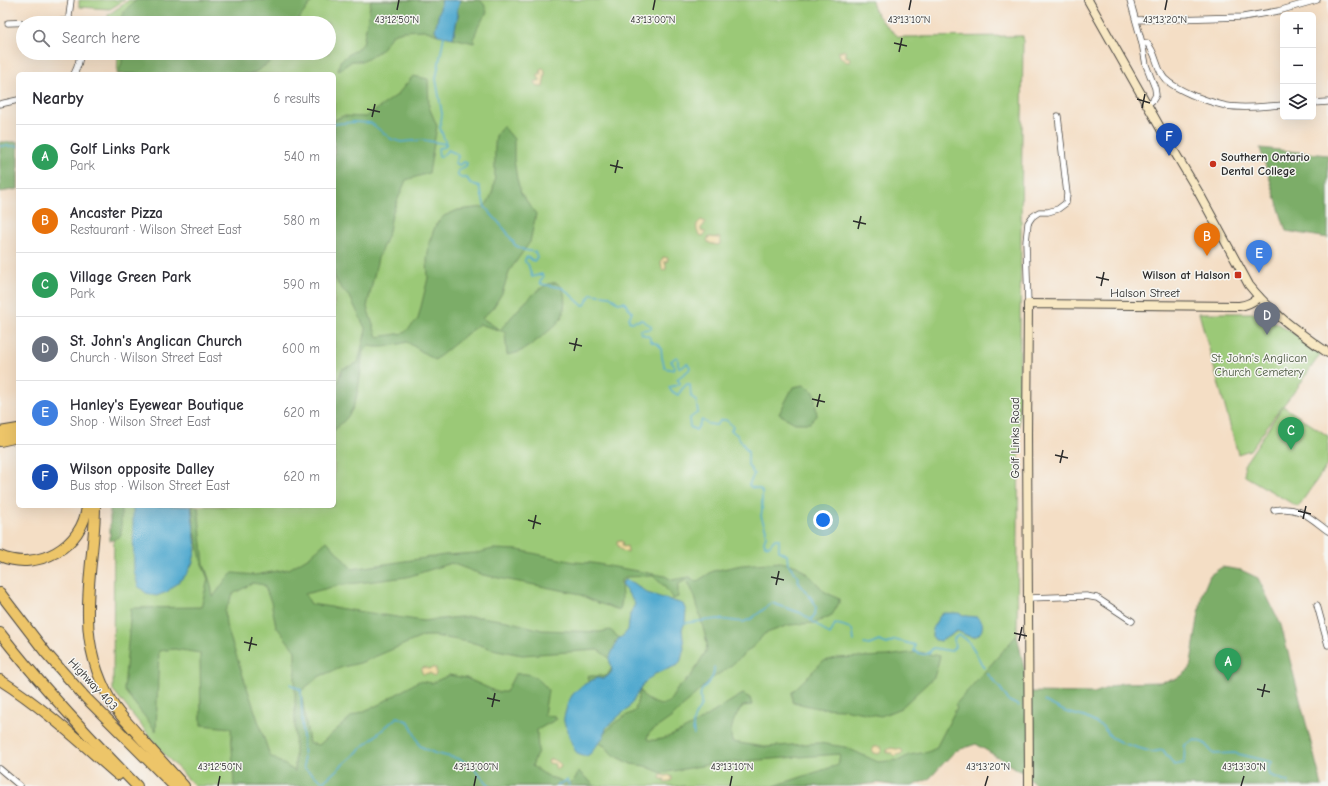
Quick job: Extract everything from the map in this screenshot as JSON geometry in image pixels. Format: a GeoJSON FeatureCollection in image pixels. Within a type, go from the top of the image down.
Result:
{"type":"FeatureCollection","features":[{"type":"Feature","properties":{"kind":"highway"},"geometry":{"type":"LineString","coordinates":[[0,432],[16,429]]}},
{"type":"Feature","properties":{"kind":"highway"},"geometry":{"type":"LineString","coordinates":[[0,441],[16,437]]}},
{"type":"Feature","properties":{"kind":"highway"},"geometry":{"type":"LineString","coordinates":[[0,556],[20,561],[36,560],[61,550],[70,542],[80,529],[87,508]]}},
{"type":"Feature","properties":{"kind":"highway"},"geometry":{"type":"LineString","coordinates":[[95,508],[88,615],[89,638],[94,662],[112,703],[122,717],[184,786]]}},
{"type":"Feature","properties":{"kind":"highway","name":"Highway 403"},"geometry":{"type":"LineString","coordinates":[[0,593],[46,653],[85,697],[174,786]]}},
{"type":"Feature","properties":{"kind":"highway"},"geometry":{"type":"LineString","coordinates":[[0,633],[23,663],[80,727],[137,786]]}},
{"type":"Feature","properties":{"kind":"highway"},"geometry":{"type":"LineString","coordinates":[[0,680],[45,712],[130,786]]}},
{"type":"Feature","properties":{"kind":"main road"},"geometry":{"type":"LineString","coordinates":[[1088,0],[1147,105],[1199,193],[1249,285],[1283,320],[1328,353]]}},
{"type":"Feature","properties":{"kind":"main road","name":"Halson Street"},"geometry":{"type":"LineString","coordinates":[[1028,304],[1239,306],[1252,303],[1259,297]]}},
{"type":"Feature","properties":{"kind":"main road","name":"Golf Links Road"},"geometry":{"type":"LineString","coordinates":[[1028,304],[1027,435],[1029,786]]}},
{"type":"Feature","properties":{"kind":"street"},"geometry":{"type":"LineString","coordinates":[[70,0],[70,16]]}},
{"type":"Feature","properties":{"kind":"street"},"geometry":{"type":"LineString","coordinates":[[1130,0],[1142,43],[1146,65],[1155,88],[1156,95],[1147,105]]}},
{"type":"Feature","properties":{"kind":"street"},"geometry":{"type":"LineString","coordinates":[[1136,20],[1243,16],[1278,11],[1317,0]]}},
{"type":"Feature","properties":{"kind":"street"},"geometry":{"type":"LineString","coordinates":[[8,23],[16,23]]}},
{"type":"Feature","properties":{"kind":"street"},"geometry":{"type":"LineString","coordinates":[[1142,43],[1147,43],[1151,47],[1157,66],[1165,79],[1186,93],[1229,106],[1280,105]]}},
{"type":"Feature","properties":{"kind":"street"},"geometry":{"type":"LineString","coordinates":[[75,72],[79,60]]}},
{"type":"Feature","properties":{"kind":"street"},"geometry":{"type":"LineString","coordinates":[[0,104],[16,100]]}},
{"type":"Feature","properties":{"kind":"street"},"geometry":{"type":"LineString","coordinates":[[1316,103],[1328,102]]}},
{"type":"Feature","properties":{"kind":"street","name":"Golf Links Road"},"geometry":{"type":"LineString","coordinates":[[1028,304],[1026,242],[1028,223],[1032,217],[1039,212],[1048,212],[1058,209],[1066,203],[1067,194],[1058,116]]}},
{"type":"Feature","properties":{"kind":"street"},"geometry":{"type":"LineString","coordinates":[[1274,510],[1282,508],[1298,510],[1328,531]]}},
{"type":"Feature","properties":{"kind":"street"},"geometry":{"type":"LineString","coordinates":[[1028,598],[1086,596],[1096,598],[1132,621]]}},
{"type":"Feature","properties":{"kind":"street"},"geometry":{"type":"LineString","coordinates":[[1317,605],[1328,645]]}},
{"type":"Feature","properties":{"kind":"street"},"geometry":{"type":"LineString","coordinates":[[0,769],[20,786]]}},
{"type":"Feature","properties":{"kind":"green space"},"geometry":{"type":"Polygon","coordinates":[[[79,0],[125,0],[110,9],[79,7],[79,0]]]}},
{"type":"Feature","properties":{"kind":"green space"},"geometry":{"type":"Polygon","coordinates":[[[129,0],[872,0],[878,15],[899,37],[1023,36],[1016,733],[955,736],[927,770],[819,786],[195,786],[164,754],[113,690],[114,508],[336,508],[336,72],[117,72],[118,60],[336,60],[336,16],[108,15],[129,0]]]}},
{"type":"Feature","properties":{"kind":"green space"},"geometry":{"type":"Polygon","coordinates":[[[137,0],[313,0],[301,16],[122,16],[137,0]]]}},
{"type":"Feature","properties":{"kind":"green space"},"geometry":{"type":"Polygon","coordinates":[[[371,0],[442,0],[435,30],[438,35],[424,30],[403,31],[393,34],[380,51],[362,61],[352,61],[338,71],[340,61],[363,44],[371,0]]]}},
{"type":"Feature","properties":{"kind":"green space"},"geometry":{"type":"Polygon","coordinates":[[[460,0],[480,0],[484,4],[487,12],[480,23],[474,43],[453,38],[460,0]]]}},
{"type":"Feature","properties":{"kind":"green space"},"geometry":{"type":"Polygon","coordinates":[[[122,60],[273,60],[255,72],[119,72],[122,60]]]}},
{"type":"Feature","properties":{"kind":"green space"},"geometry":{"type":"Polygon","coordinates":[[[413,76],[428,79],[429,107],[437,126],[429,173],[406,180],[392,214],[389,231],[378,258],[367,307],[377,337],[404,333],[418,319],[428,278],[427,261],[429,243],[436,224],[444,216],[458,210],[484,207],[489,199],[494,183],[496,136],[503,126],[514,139],[514,160],[521,193],[536,214],[530,242],[510,270],[502,293],[493,308],[482,318],[500,330],[531,296],[546,285],[552,283],[557,283],[564,292],[564,311],[560,320],[540,338],[523,350],[507,355],[505,332],[479,324],[435,360],[407,342],[384,347],[369,346],[363,351],[359,384],[353,408],[336,428],[336,387],[342,369],[358,363],[366,330],[351,299],[336,280],[336,119],[343,116],[366,117],[397,95],[413,76]]]}},
{"type":"Feature","properties":{"kind":"green space"},"geometry":{"type":"Polygon","coordinates":[[[0,142],[16,142],[16,189],[0,192],[0,142]]]}},
{"type":"Feature","properties":{"kind":"green space"},"geometry":{"type":"Polygon","coordinates":[[[1260,148],[1328,155],[1328,238],[1286,231],[1260,148]]]}},
{"type":"Feature","properties":{"kind":"green space","name":"St. John's Anglican Church Cemetery"},"geometry":{"type":"Polygon","coordinates":[[[1199,313],[1260,313],[1299,337],[1321,353],[1298,387],[1250,450],[1238,454],[1199,313]]]}},
{"type":"Feature","properties":{"kind":"green space"},"geometry":{"type":"Polygon","coordinates":[[[804,385],[814,392],[817,416],[810,423],[795,423],[779,414],[793,387],[804,385]]]}},
{"type":"Feature","properties":{"kind":"green space"},"geometry":{"type":"Polygon","coordinates":[[[1283,406],[1328,436],[1328,464],[1298,507],[1245,476],[1244,465],[1283,406]]]}},
{"type":"Feature","properties":{"kind":"green space"},"geometry":{"type":"Polygon","coordinates":[[[110,508],[121,508],[121,536],[110,541],[110,508]]]}},
{"type":"Feature","properties":{"kind":"green space"},"geometry":{"type":"Polygon","coordinates":[[[192,508],[198,508],[204,564],[211,585],[213,597],[227,578],[233,573],[255,575],[289,569],[309,557],[327,541],[352,569],[445,555],[477,553],[493,549],[518,550],[574,562],[592,563],[665,576],[672,580],[690,577],[696,582],[713,571],[742,565],[781,562],[797,566],[810,576],[825,592],[839,599],[839,603],[832,615],[815,623],[789,625],[764,634],[757,643],[728,668],[711,679],[672,717],[649,733],[647,738],[648,740],[658,740],[670,736],[696,723],[743,694],[750,698],[752,705],[743,706],[737,714],[731,732],[732,742],[765,747],[818,743],[845,747],[878,762],[900,760],[909,755],[928,752],[936,748],[957,707],[955,705],[1017,635],[1029,692],[1094,693],[1121,683],[1160,682],[1177,679],[1190,669],[1202,594],[1210,575],[1222,567],[1241,570],[1258,578],[1281,625],[1322,786],[1036,786],[1022,772],[976,744],[955,751],[929,779],[912,786],[879,783],[851,786],[774,786],[838,765],[840,754],[717,763],[662,773],[645,766],[631,764],[612,754],[605,746],[598,743],[605,732],[614,724],[623,717],[635,711],[640,690],[646,698],[654,703],[661,705],[669,702],[678,688],[691,676],[706,651],[707,643],[695,597],[687,580],[678,584],[678,597],[673,599],[664,586],[653,576],[626,577],[621,580],[622,600],[620,610],[598,603],[576,593],[483,575],[451,563],[407,577],[340,585],[305,594],[311,604],[423,621],[460,617],[480,617],[507,621],[542,630],[600,632],[610,630],[623,641],[614,642],[619,650],[610,680],[589,683],[588,676],[607,676],[615,662],[598,650],[522,655],[492,649],[474,643],[435,636],[424,636],[360,663],[343,667],[320,676],[301,691],[309,743],[319,745],[352,716],[378,705],[419,681],[432,683],[449,675],[466,678],[497,692],[506,692],[515,674],[526,674],[534,676],[548,690],[544,715],[555,716],[557,719],[537,730],[538,751],[532,766],[549,777],[566,783],[571,783],[576,778],[578,771],[595,786],[234,786],[231,728],[201,725],[200,653],[174,649],[159,651],[156,731],[124,690],[131,608],[201,607],[208,579],[202,564],[194,528],[192,508]],[[253,583],[233,594],[225,611],[226,625],[270,756],[295,771],[295,651],[276,626],[271,602],[264,585],[253,583]]]}},
{"type":"Feature","properties":{"kind":"green space"},"geometry":{"type":"Polygon","coordinates":[[[918,652],[940,656],[934,677],[901,708],[881,716],[843,709],[817,708],[792,702],[792,692],[823,661],[837,658],[886,656],[918,652]]]}},
{"type":"Feature","properties":{"kind":"sand"},"geometry":{"type":"Polygon","coordinates":[[[843,50],[846,52],[846,57],[849,57],[850,59],[849,62],[843,60],[839,55],[839,51],[842,52],[843,50]]]}},
{"type":"Feature","properties":{"kind":"sand"},"geometry":{"type":"Polygon","coordinates":[[[543,68],[545,70],[545,76],[543,87],[539,87],[535,83],[536,81],[541,81],[538,74],[541,74],[540,69],[543,68]]]}},
{"type":"Feature","properties":{"kind":"sand"},"geometry":{"type":"Polygon","coordinates":[[[701,220],[705,222],[701,228],[701,230],[705,232],[703,236],[699,235],[697,230],[697,224],[701,220]]]}},
{"type":"Feature","properties":{"kind":"sand"},"geometry":{"type":"Polygon","coordinates":[[[709,237],[720,238],[720,244],[717,245],[709,243],[707,240],[709,237]]]}},
{"type":"Feature","properties":{"kind":"sand"},"geometry":{"type":"Polygon","coordinates":[[[663,257],[668,258],[667,262],[664,262],[666,264],[666,269],[663,270],[661,262],[663,257]]]}},
{"type":"Feature","properties":{"kind":"sand"},"geometry":{"type":"Polygon","coordinates":[[[618,540],[623,542],[623,547],[627,546],[628,553],[619,548],[617,542],[618,540]]]}},
{"type":"Feature","properties":{"kind":"sand"},"geometry":{"type":"Polygon","coordinates":[[[423,667],[429,669],[436,668],[436,674],[434,676],[430,673],[423,674],[421,670],[423,667]]]}},
{"type":"Feature","properties":{"kind":"sand"},"geometry":{"type":"Polygon","coordinates":[[[874,747],[881,747],[882,750],[879,754],[873,753],[872,751],[874,747]]]}},
{"type":"Feature","properties":{"kind":"sand"},"geometry":{"type":"Polygon","coordinates":[[[891,748],[902,750],[903,753],[895,756],[892,753],[887,753],[887,750],[891,748]]]}},
{"type":"Feature","properties":{"kind":"sand"},"geometry":{"type":"Polygon","coordinates":[[[551,759],[561,765],[560,768],[556,769],[555,764],[549,763],[548,761],[551,759]]]}},
{"type":"Feature","properties":{"kind":"sand"},"geometry":{"type":"Polygon","coordinates":[[[661,775],[669,775],[672,777],[672,780],[666,783],[664,782],[665,779],[660,778],[661,775]]]}},
{"type":"Feature","properties":{"kind":"water"},"geometry":{"type":"Polygon","coordinates":[[[442,0],[460,0],[453,38],[438,35],[435,30],[442,0]]]}},
{"type":"Feature","properties":{"kind":"water"},"geometry":{"type":"Polygon","coordinates":[[[133,508],[191,508],[196,548],[193,562],[187,574],[167,592],[156,596],[146,593],[138,586],[134,571],[133,508]]]}},
{"type":"Feature","properties":{"kind":"water"},"geometry":{"type":"Polygon","coordinates":[[[626,580],[634,583],[647,593],[683,604],[686,611],[685,623],[682,629],[684,648],[681,660],[678,665],[655,674],[644,683],[628,709],[606,728],[604,736],[591,753],[587,756],[582,756],[576,752],[573,747],[564,722],[564,716],[570,699],[577,690],[597,678],[606,678],[612,671],[609,659],[618,639],[628,630],[630,614],[635,604],[622,586],[623,581],[626,580]]]}},
{"type":"Feature","properties":{"kind":"water"},"geometry":{"type":"Polygon","coordinates":[[[943,613],[958,613],[977,617],[982,622],[982,630],[974,637],[957,631],[941,641],[935,640],[932,636],[933,630],[937,620],[943,613]]]}},
{"type":"Feature","properties":{"kind":"waterway"},"geometry":{"type":"LineString","coordinates":[[444,36],[436,79],[442,114],[440,128],[446,144]]}},
{"type":"Feature","properties":{"kind":"waterway"},"geometry":{"type":"LineString","coordinates":[[336,124],[354,122],[371,123],[391,139],[401,142],[423,140],[446,144]]}},
{"type":"Feature","properties":{"kind":"waterway"},"geometry":{"type":"LineString","coordinates":[[446,144],[445,147],[438,148],[439,157],[441,157],[448,150],[457,154],[458,157],[455,163],[459,165],[464,162],[467,163],[466,166],[458,171],[458,176],[461,178],[467,178],[470,183],[479,186],[485,207],[506,231],[515,245],[524,250],[535,252],[537,257],[534,261],[527,257],[525,259],[532,277],[542,274],[543,277],[540,282],[541,284],[563,288],[582,305],[585,305],[591,294],[610,296],[618,303],[624,302],[632,312],[629,321],[642,320],[651,326],[651,329],[640,331],[642,334],[648,336],[650,341],[659,345],[665,368],[674,370],[675,367],[671,361],[676,357],[678,358],[679,367],[683,367],[688,364],[690,367],[689,370],[677,379],[680,383],[679,385],[669,387],[671,391],[678,395],[687,384],[690,385],[691,396],[696,401],[698,412],[689,419],[690,427],[696,430],[702,420],[708,424],[716,425],[720,421],[726,420],[733,427],[731,430],[737,435],[748,452],[748,465],[754,474],[749,485],[760,489],[762,492],[761,516],[766,530],[764,541],[765,545],[769,546],[775,539],[779,539],[779,551],[787,555],[788,564],[797,575],[799,583],[814,602],[816,607],[815,614],[811,620],[830,635],[835,624],[849,628],[853,631],[854,641]]}},
{"type":"Feature","properties":{"kind":"waterway"},"geometry":{"type":"LineString","coordinates":[[0,146],[16,146]]}},
{"type":"Feature","properties":{"kind":"waterway"},"geometry":{"type":"LineString","coordinates":[[685,623],[718,619],[743,622],[751,619],[772,603],[801,613],[811,620]]}},
{"type":"Feature","properties":{"kind":"waterway"},"geometry":{"type":"LineString","coordinates":[[864,644],[869,645],[879,641],[887,644],[895,640],[915,645],[914,651],[927,654],[933,648],[951,651],[955,647],[954,638],[959,635],[964,637],[971,645],[984,668]]}},
{"type":"Feature","properties":{"kind":"waterway"},"geometry":{"type":"LineString","coordinates":[[694,735],[693,721],[701,705],[700,694],[712,678],[714,667]]}},
{"type":"Feature","properties":{"kind":"waterway"},"geometry":{"type":"LineString","coordinates":[[987,673],[1009,701],[1019,706]]}},
{"type":"Feature","properties":{"kind":"waterway"},"geometry":{"type":"LineString","coordinates":[[290,684],[301,690],[304,768],[323,782],[397,717],[409,722],[420,746],[434,753],[459,759],[473,767],[490,786]]}},
{"type":"Feature","properties":{"kind":"waterway"},"geometry":{"type":"LineString","coordinates":[[1044,701],[1066,712],[1084,717],[1102,726],[1111,737],[1122,743],[1152,752],[1163,750],[1174,765],[1184,763],[1185,745],[1195,740],[1204,743],[1214,754],[1234,753],[1272,762],[1268,768],[1270,775],[1288,782],[1289,786]]}},
{"type":"Feature","properties":{"kind":"waterway"},"geometry":{"type":"LineString","coordinates":[[557,786],[567,780],[569,785]]}},
{"type":"Feature","properties":{"kind":"place","name":"Wilson opposite Dalley"},"geometry":{"type":"Point","coordinates":[1169,156]}},
{"type":"Feature","properties":{"kind":"place","name":"Southern Ontario Dental College"},"geometry":{"type":"Point","coordinates":[1213,164]}},
{"type":"Feature","properties":{"kind":"place","name":"Ancaster Pizza"},"geometry":{"type":"Point","coordinates":[1207,256]}},
{"type":"Feature","properties":{"kind":"place","name":"Hanley's Eyewear Boutique"},"geometry":{"type":"Point","coordinates":[1259,273]}},
{"type":"Feature","properties":{"kind":"place","name":"Wilson at Halson"},"geometry":{"type":"Point","coordinates":[1238,275]}},
{"type":"Feature","properties":{"kind":"place","name":"St. John's Anglican Church"},"geometry":{"type":"Point","coordinates":[1267,335]}},
{"type":"Feature","properties":{"kind":"place","name":"Village Green Park"},"geometry":{"type":"Point","coordinates":[1291,450]}},
{"type":"Feature","properties":{"kind":"place","name":"Golf Links Park"},"geometry":{"type":"Point","coordinates":[1228,681]}}]}
